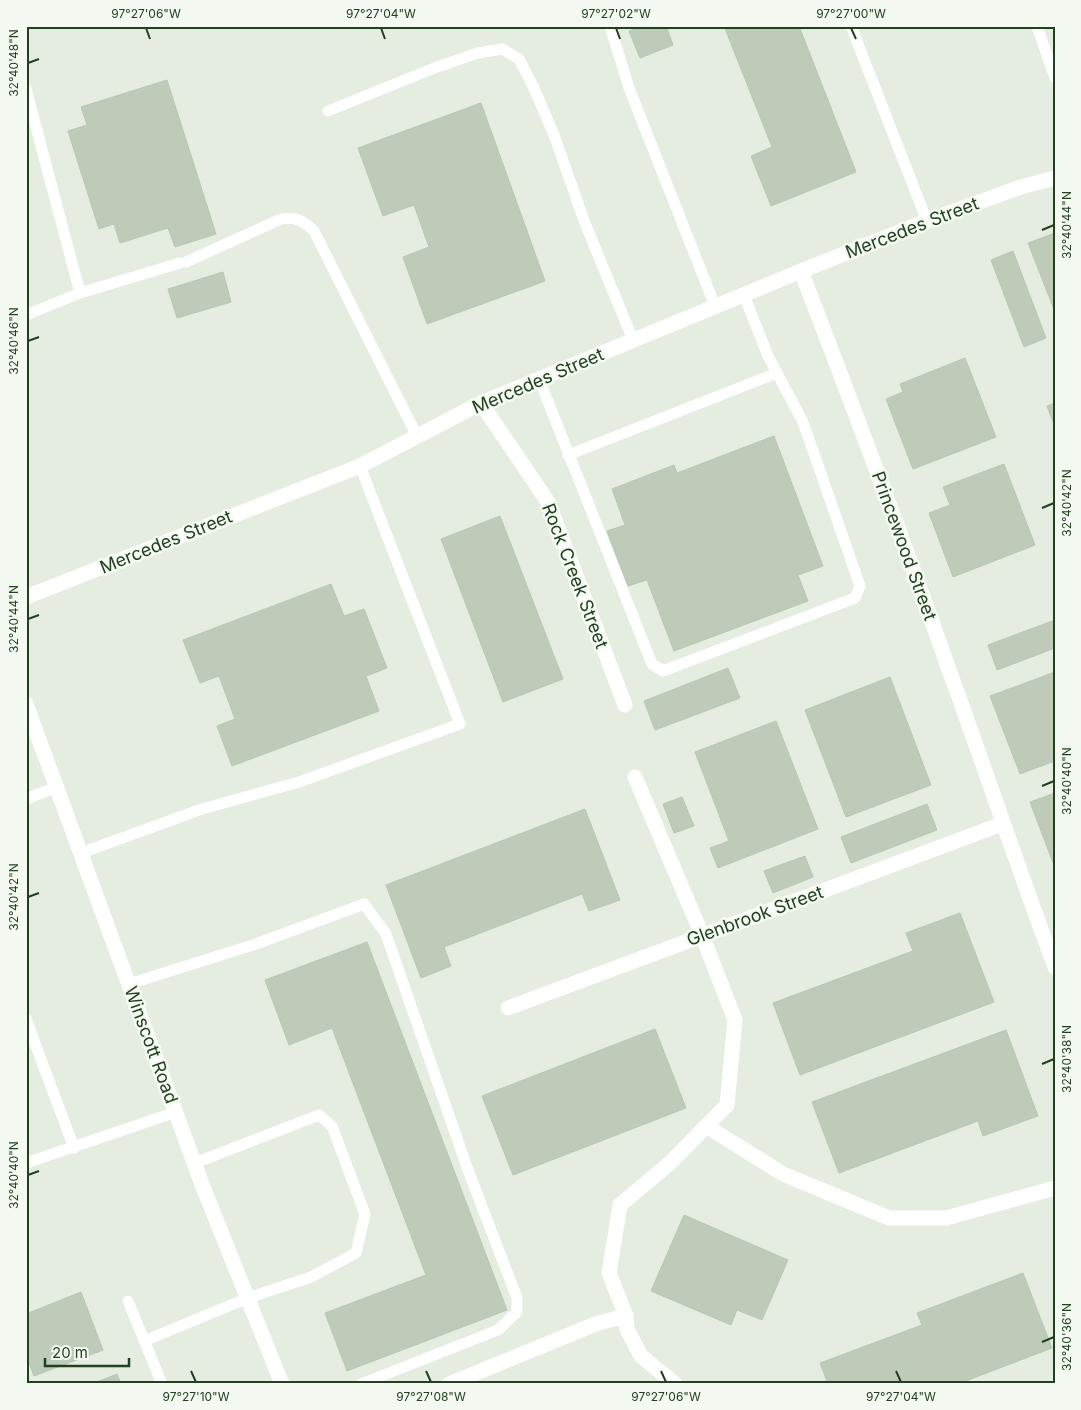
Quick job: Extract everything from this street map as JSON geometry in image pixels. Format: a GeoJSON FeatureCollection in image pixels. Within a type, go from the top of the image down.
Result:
{"type":"FeatureCollection","features":[{"type":"Feature","properties":{"kind":"street","name":"Mercedes Street"},"geometry":{"type":"LineString","coordinates":[[26,597],[360,466],[481,404],[715,306],[927,221],[1021,187],[1055,178]]}},
{"type":"Feature","properties":{"kind":"street","name":"Princewood Street"},"geometry":{"type":"LineString","coordinates":[[801,271],[836,361],[949,670],[1002,824],[1053,956]]}},
{"type":"Feature","properties":{"kind":"street","name":"Rock Creek Street"},"geometry":{"type":"LineString","coordinates":[[481,404],[548,502],[625,705]]}},
{"type":"Feature","properties":{"kind":"street","name":"Winscott Road"},"geometry":{"type":"LineString","coordinates":[[26,704],[32,736],[57,788],[195,1163],[282,1384]]}},
{"type":"Feature","properties":{"kind":"street"},"geometry":{"type":"LineString","coordinates":[[635,777],[702,935],[735,1020],[727,1104],[670,1163],[620,1205],[609,1272],[626,1316],[627,1329],[641,1356],[675,1384]]}},
{"type":"Feature","properties":{"kind":"street","name":"Glenbrook Street"},"geometry":{"type":"LineString","coordinates":[[508,1008],[1002,824]]}},
{"type":"Feature","properties":{"kind":"street"},"geometry":{"type":"LineString","coordinates":[[706,1126],[783,1174],[889,1218],[946,1218],[1055,1188]]}},
{"type":"Feature","properties":{"kind":"street"},"geometry":{"type":"LineString","coordinates":[[449,1384],[598,1323],[626,1316]]}},
{"type":"Feature","properties":{"kind":"lane"},"geometry":{"type":"LineString","coordinates":[[610,26],[629,88],[715,306]]}},
{"type":"Feature","properties":{"kind":"lane"},"geometry":{"type":"LineString","coordinates":[[851,26],[927,221]]}},
{"type":"Feature","properties":{"kind":"lane"},"geometry":{"type":"LineString","coordinates":[[1036,26],[1055,78]]}},
{"type":"Feature","properties":{"kind":"lane"},"geometry":{"type":"LineString","coordinates":[[328,111],[478,52],[502,49],[519,59],[554,135],[585,222],[633,340]]}},
{"type":"Feature","properties":{"kind":"lane"},"geometry":{"type":"LineString","coordinates":[[26,90],[80,293]]}},
{"type":"Feature","properties":{"kind":"lane"},"geometry":{"type":"LineString","coordinates":[[26,315],[80,293],[183,262],[281,218],[292,216],[303,221],[314,231],[417,436]]}},
{"type":"Feature","properties":{"kind":"lane"},"geometry":{"type":"LineString","coordinates":[[539,379],[652,664],[663,671],[855,598],[860,586],[803,422],[768,356],[744,295]]}},
{"type":"Feature","properties":{"kind":"lane"},"geometry":{"type":"LineString","coordinates":[[568,455],[777,373]]}},
{"type":"Feature","properties":{"kind":"lane"},"geometry":{"type":"LineString","coordinates":[[81,853],[202,809],[299,782],[460,724],[360,466]]}},
{"type":"Feature","properties":{"kind":"lane"},"geometry":{"type":"LineString","coordinates":[[26,799],[57,788]]}},
{"type":"Feature","properties":{"kind":"lane"},"geometry":{"type":"LineString","coordinates":[[129,984],[256,944],[364,904],[386,934],[468,1170],[517,1298],[517,1312],[498,1330],[361,1384]]}},
{"type":"Feature","properties":{"kind":"lane"},"geometry":{"type":"LineString","coordinates":[[26,1019],[74,1148]]}},
{"type":"Feature","properties":{"kind":"lane"},"geometry":{"type":"LineString","coordinates":[[26,1163],[176,1112]]}},
{"type":"Feature","properties":{"kind":"lane"},"geometry":{"type":"LineString","coordinates":[[144,1341],[248,1298],[311,1277],[356,1253],[365,1214],[332,1126],[319,1115],[195,1163]]}},
{"type":"Feature","properties":{"kind":"lane"},"geometry":{"type":"LineString","coordinates":[[128,1301],[162,1384]]}},
{"type":"Feature","properties":{"kind":"building"},"geometry":{"type":"Polygon","coordinates":[[[643,26],[666,26],[673,45],[640,58],[629,31],[643,26]]]}},
{"type":"Feature","properties":{"kind":"building"},"geometry":{"type":"Polygon","coordinates":[[[724,26],[799,26],[856,172],[771,206],[751,156],[772,147],[724,26]]]}},
{"type":"Feature","properties":{"kind":"building"},"geometry":{"type":"Polygon","coordinates":[[[167,80],[216,234],[175,247],[168,228],[120,243],[114,224],[99,229],[68,131],[87,125],[81,107],[167,80]]]}},
{"type":"Feature","properties":{"kind":"building"},"geometry":{"type":"Polygon","coordinates":[[[481,103],[545,281],[427,324],[403,257],[429,247],[414,205],[383,216],[358,148],[481,103]]]}},
{"type":"Feature","properties":{"kind":"building"},"geometry":{"type":"Polygon","coordinates":[[[1055,233],[1055,312],[1028,243],[1055,233]]]}},
{"type":"Feature","properties":{"kind":"building"},"geometry":{"type":"Polygon","coordinates":[[[1013,251],[1046,338],[1024,347],[991,260],[1013,251]]]}},
{"type":"Feature","properties":{"kind":"building"},"geometry":{"type":"Polygon","coordinates":[[[223,272],[231,302],[177,318],[168,289],[223,272]]]}},
{"type":"Feature","properties":{"kind":"building"},"geometry":{"type":"Polygon","coordinates":[[[965,358],[996,437],[913,469],[886,399],[903,392],[900,384],[965,358]]]}},
{"type":"Feature","properties":{"kind":"building"},"geometry":{"type":"Polygon","coordinates":[[[1055,403],[1055,427],[1047,406],[1055,403]]]}},
{"type":"Feature","properties":{"kind":"building"},"geometry":{"type":"Polygon","coordinates":[[[774,436],[823,566],[798,575],[808,601],[674,651],[647,580],[628,586],[607,531],[625,525],[612,489],[674,465],[677,473],[774,436]]]}},
{"type":"Feature","properties":{"kind":"building"},"geometry":{"type":"Polygon","coordinates":[[[1004,464],[1035,545],[953,577],[929,513],[950,505],[943,487],[1004,464]]]}},
{"type":"Feature","properties":{"kind":"building"},"geometry":{"type":"Polygon","coordinates":[[[500,516],[563,679],[503,702],[441,539],[500,516]]]}},
{"type":"Feature","properties":{"kind":"building"},"geometry":{"type":"Polygon","coordinates":[[[331,584],[344,616],[364,609],[387,668],[366,676],[379,711],[232,766],[217,726],[235,719],[219,676],[200,683],[183,640],[331,584]]]}},
{"type":"Feature","properties":{"kind":"building"},"geometry":{"type":"Polygon","coordinates":[[[1055,620],[1055,648],[997,670],[988,645],[1055,620]]]}},
{"type":"Feature","properties":{"kind":"building"},"geometry":{"type":"Polygon","coordinates":[[[728,668],[740,698],[655,730],[644,701],[728,668]]]}},
{"type":"Feature","properties":{"kind":"building"},"geometry":{"type":"Polygon","coordinates":[[[1055,672],[1055,761],[1020,774],[990,696],[1055,672]]]}},
{"type":"Feature","properties":{"kind":"building"},"geometry":{"type":"Polygon","coordinates":[[[890,677],[931,785],[846,817],[805,710],[890,677]]]}},
{"type":"Feature","properties":{"kind":"building"},"geometry":{"type":"Polygon","coordinates":[[[776,721],[818,829],[718,868],[710,848],[729,841],[695,752],[776,721]]]}},
{"type":"Feature","properties":{"kind":"building"},"geometry":{"type":"Polygon","coordinates":[[[1055,793],[1055,868],[1030,802],[1055,793]]]}},
{"type":"Feature","properties":{"kind":"building"},"geometry":{"type":"Polygon","coordinates":[[[682,797],[694,826],[674,833],[663,804],[682,797]]]}},
{"type":"Feature","properties":{"kind":"building"},"geometry":{"type":"Polygon","coordinates":[[[927,804],[937,830],[851,863],[841,837],[927,804]]]}},
{"type":"Feature","properties":{"kind":"building"},"geometry":{"type":"Polygon","coordinates":[[[585,809],[620,900],[589,911],[582,894],[444,947],[451,966],[421,978],[386,885],[585,809]]]}},
{"type":"Feature","properties":{"kind":"building"},"geometry":{"type":"Polygon","coordinates":[[[805,856],[813,877],[773,893],[764,871],[805,856]]]}},
{"type":"Feature","properties":{"kind":"building"},"geometry":{"type":"Polygon","coordinates":[[[960,913],[994,1002],[800,1075],[773,1003],[913,951],[906,933],[960,913]]]}},
{"type":"Feature","properties":{"kind":"building"},"geometry":{"type":"Polygon","coordinates":[[[367,942],[507,1310],[347,1371],[325,1313],[426,1275],[332,1028],[289,1045],[265,980],[367,942]]]}},
{"type":"Feature","properties":{"kind":"building"},"geometry":{"type":"Polygon","coordinates":[[[655,1029],[686,1108],[513,1175],[482,1096],[655,1029]]]}},
{"type":"Feature","properties":{"kind":"building"},"geometry":{"type":"Polygon","coordinates":[[[1006,1030],[1038,1116],[983,1136],[978,1121],[839,1173],[812,1102],[1006,1030]]]}},
{"type":"Feature","properties":{"kind":"building"},"geometry":{"type":"Polygon","coordinates":[[[684,1215],[788,1260],[762,1320],[737,1310],[731,1325],[651,1291],[684,1215]]]}},
{"type":"Feature","properties":{"kind":"building"},"geometry":{"type":"Polygon","coordinates":[[[1023,1273],[1052,1348],[958,1384],[828,1384],[820,1363],[922,1325],[917,1313],[1023,1273]]]}},
{"type":"Feature","properties":{"kind":"building"},"geometry":{"type":"Polygon","coordinates":[[[81,1292],[103,1350],[34,1376],[26,1355],[26,1314],[81,1292]]]}},
{"type":"Feature","properties":{"kind":"building"},"geometry":{"type":"Polygon","coordinates":[[[117,1374],[121,1384],[92,1384],[117,1374]]]}}]}
